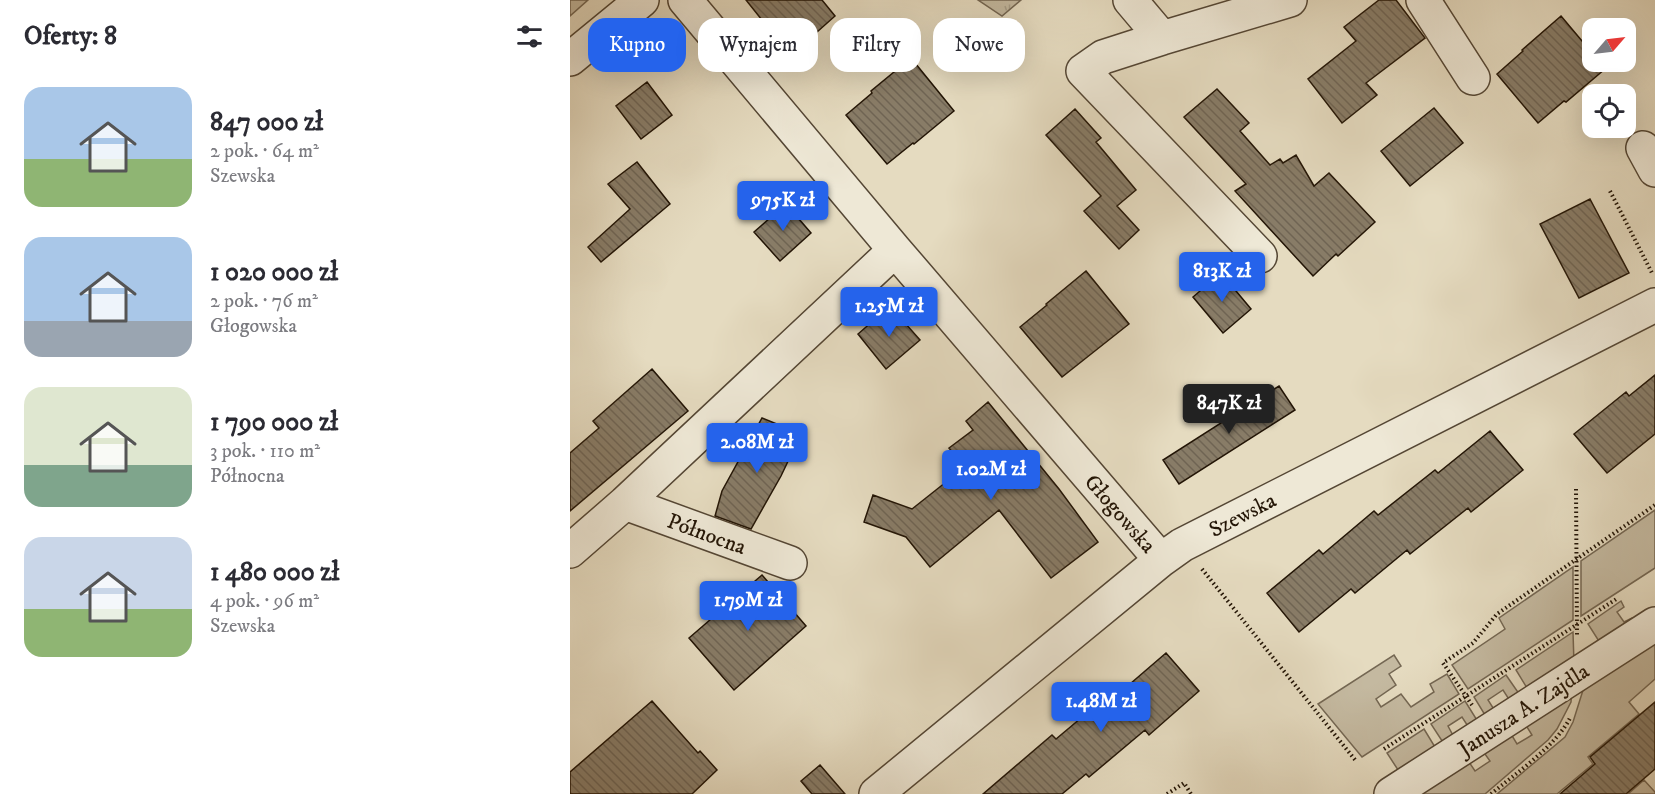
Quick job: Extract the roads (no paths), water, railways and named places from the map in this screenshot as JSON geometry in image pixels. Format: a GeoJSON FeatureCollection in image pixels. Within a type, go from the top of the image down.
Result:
{"type":"FeatureCollection","features":[{"type":"Feature","properties":{"kind":"street"},"geometry":{"type":"LineString","coordinates":[[570,59],[642,0]]}},
{"type":"Feature","properties":{"kind":"street","name":"Głogowska"},"geometry":{"type":"LineString","coordinates":[[685,0],[895,250],[1161,560]]}},
{"type":"Feature","properties":{"kind":"street"},"geometry":{"type":"LineString","coordinates":[[1130,0],[1162,38]]}},
{"type":"Feature","properties":{"kind":"street"},"geometry":{"type":"LineString","coordinates":[[1260,256],[1083,71],[1103,57],[1290,0]]}},
{"type":"Feature","properties":{"kind":"street"},"geometry":{"type":"LineString","coordinates":[[1423,0],[1473,78]]}},
{"type":"Feature","properties":{"kind":"street"},"geometry":{"type":"LineString","coordinates":[[570,550],[624,503],[895,250]]}},
{"type":"Feature","properties":{"kind":"street","name":"Szewska"},"geometry":{"type":"LineString","coordinates":[[876,794],[1182,545],[1655,305]]}},
{"type":"Feature","properties":{"kind":"street","name":"Północna"},"geometry":{"type":"LineString","coordinates":[[624,503],[790,563]]}},
{"type":"Feature","properties":{"kind":"street","name":"Janusza A. Zajdla"},"geometry":{"type":"LineString","coordinates":[[1391,794],[1655,624]]}}]}
